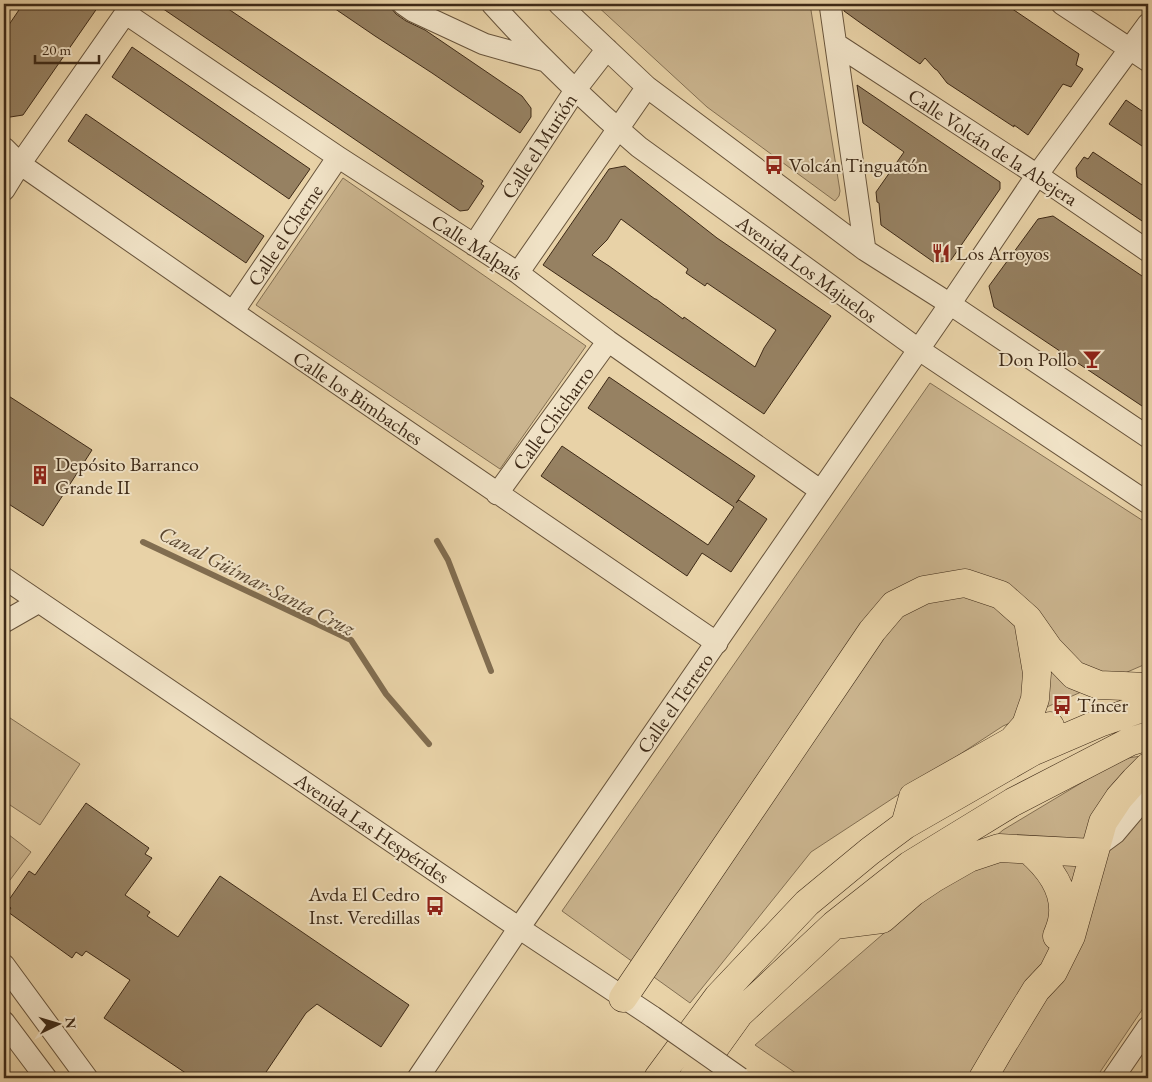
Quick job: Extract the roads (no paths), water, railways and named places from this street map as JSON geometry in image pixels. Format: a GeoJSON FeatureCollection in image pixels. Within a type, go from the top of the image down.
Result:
{"type":"FeatureCollection","features":[{"type":"Feature","properties":{"kind":"highway"},"geometry":{"type":"LineString","coordinates":[[623,998],[872,631],[894,605],[924,590],[965,583],[1001,595],[1028,620],[1049,649],[1074,675],[1100,685],[1147,694]]}},
{"type":"Feature","properties":{"kind":"highway"},"geometry":{"type":"LineString","coordinates":[[1012,741],[1026,725],[1035,698],[1037,673],[1028,620]]}},
{"type":"Feature","properties":{"kind":"highway"},"geometry":{"type":"LineString","coordinates":[[905,825],[913,798],[1012,741],[1147,694]]}},
{"type":"Feature","properties":{"kind":"highway"},"geometry":{"type":"LineString","coordinates":[[658,1078],[718,997],[807,902],[870,851],[905,825],[1032,752],[1102,722],[1147,694]]}},
{"type":"Feature","properties":{"kind":"highway"},"geometry":{"type":"LineString","coordinates":[[693,1078],[739,1014],[834,926],[910,865],[1012,802],[1130,742],[1148,736]]}},
{"type":"Feature","properties":{"kind":"highway"},"geometry":{"type":"LineString","coordinates":[[983,1078],[1036,990],[1053,972],[1071,936],[1103,822],[1119,798],[1148,767]]}},
{"type":"Feature","properties":{"kind":"highway"},"geometry":{"type":"LineString","coordinates":[[834,926],[882,919],[913,892],[934,878],[969,858],[999,848],[1095,850]]}},
{"type":"Feature","properties":{"kind":"highway"},"geometry":{"type":"LineString","coordinates":[[1029,850],[1052,874],[1062,895],[1064,908],[1057,938],[1041,968],[1036,990]]}},
{"type":"Feature","properties":{"kind":"highway"},"geometry":{"type":"LineString","coordinates":[[968,1078],[976,1066],[1000,1048]]}},
{"type":"Feature","properties":{"kind":"highway"},"geometry":{"type":"LineString","coordinates":[[996,1078],[1000,1048]]}},
{"type":"Feature","properties":{"kind":"street"},"geometry":{"type":"LineString","coordinates":[[403,4],[413,11],[484,44],[546,61]]}},
{"type":"Feature","properties":{"kind":"street","name":"Avenida Los Majuelos"},"geometry":{"type":"LineString","coordinates":[[492,4],[546,61],[639,147],[918,349],[1148,503]]}},
{"type":"Feature","properties":{"kind":"street"},"geometry":{"type":"LineString","coordinates":[[559,4],[647,87],[865,250],[950,304],[1148,437]]}},
{"type":"Feature","properties":{"kind":"street"},"geometry":{"type":"LineString","coordinates":[[830,4],[865,250]]}},
{"type":"Feature","properties":{"kind":"street"},"geometry":{"type":"LineString","coordinates":[[1062,4],[1148,62]]}},
{"type":"Feature","properties":{"kind":"street"},"geometry":{"type":"LineString","coordinates":[[4,190],[128,8]]}},
{"type":"Feature","properties":{"kind":"street","name":"Calle Malpaís"},"geometry":{"type":"LineString","coordinates":[[128,8],[338,157],[518,273],[608,341],[821,491]]}},
{"type":"Feature","properties":{"kind":"street","name":"Calle el Terrero"},"geometry":{"type":"LineString","coordinates":[[418,1078],[519,928],[717,643],[1037,175],[1148,24]]}},
{"type":"Feature","properties":{"kind":"street","name":"Calle Volcán de la Abejera"},"geometry":{"type":"LineString","coordinates":[[836,44],[1037,175],[1148,251]]}},
{"type":"Feature","properties":{"kind":"street","name":"Calle el Murión"},"geometry":{"type":"LineString","coordinates":[[474,245],[576,89],[608,49]]}},
{"type":"Feature","properties":{"kind":"street"},"geometry":{"type":"LineString","coordinates":[[518,273],[647,87]]}},
{"type":"Feature","properties":{"kind":"street","name":"Calle los Bimbaches"},"geometry":{"type":"LineString","coordinates":[[4,148],[20,164],[233,312],[717,643]]}},
{"type":"Feature","properties":{"kind":"street","name":"Calle el Cherne"},"geometry":{"type":"LineString","coordinates":[[233,312],[338,157]]}},
{"type":"Feature","properties":{"kind":"street","name":"Calle Chicharro"},"geometry":{"type":"LineString","coordinates":[[497,494],[608,341]]}},
{"type":"Feature","properties":{"kind":"street","name":"Avenida Las Hespérides"},"geometry":{"type":"LineString","coordinates":[[4,578],[653,1017],[740,1078]]}},
{"type":"Feature","properties":{"kind":"street"},"geometry":{"type":"LineString","coordinates":[[4,622],[39,602]]}},
{"type":"Feature","properties":{"kind":"street"},"geometry":{"type":"LineString","coordinates":[[1095,850],[1115,833],[1148,794]]}},
{"type":"Feature","properties":{"kind":"street"},"geometry":{"type":"LineString","coordinates":[[5,969],[87,1078]]}},
{"type":"Feature","properties":{"kind":"street"},"geometry":{"type":"LineString","coordinates":[[4,1022],[46,1078]]}},
{"type":"Feature","properties":{"kind":"street"},"geometry":{"type":"LineString","coordinates":[[1113,1078],[1148,1027]]}},
{"type":"Feature","properties":{"kind":"waterway"},"geometry":{"type":"LineString","coordinates":[[437,541],[448,560],[491,671]]}},
{"type":"Feature","properties":{"kind":"waterway","name":"Canal Güímar-Santa Cruz"},"geometry":{"type":"LineString","coordinates":[[143,542],[351,640],[386,694],[429,744]]}},
{"type":"Feature","properties":{"kind":"place","name":"Volcán Tinguatón"},"geometry":{"type":"Point","coordinates":[774,165]}},
{"type":"Feature","properties":{"kind":"place","name":"Los Arroyos"},"geometry":{"type":"Point","coordinates":[941,253]}},
{"type":"Feature","properties":{"kind":"place","name":"Don Pollo"},"geometry":{"type":"Point","coordinates":[1092,359]}},
{"type":"Feature","properties":{"kind":"place","name":"Depósito Barranco Grande II"},"geometry":{"type":"Point","coordinates":[40,475]}},
{"type":"Feature","properties":{"kind":"place","name":"Tíncer"},"geometry":{"type":"Point","coordinates":[1062,705]}},
{"type":"Feature","properties":{"kind":"place","name":"Avda El Cedro Inst. Veredillas"},"geometry":{"type":"Point","coordinates":[435,906]}}]}
